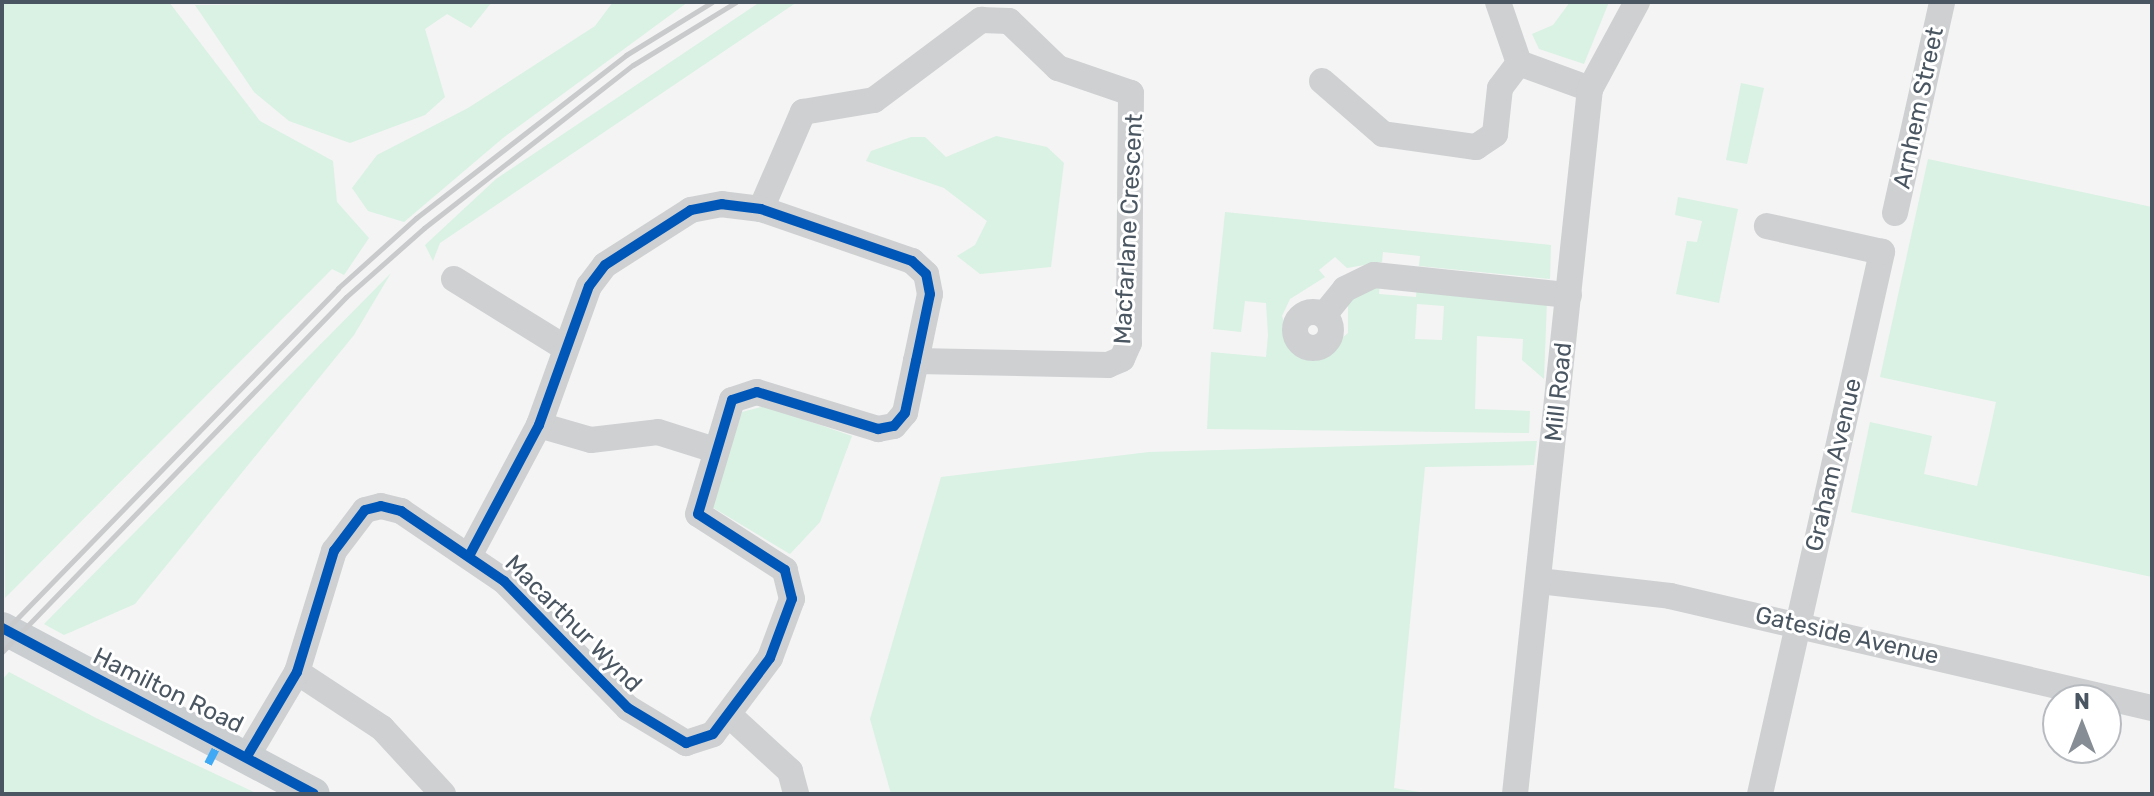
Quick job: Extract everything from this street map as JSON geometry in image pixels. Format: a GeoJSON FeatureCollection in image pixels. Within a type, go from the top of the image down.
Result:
{"type":"FeatureCollection","features":[{"type":"Feature","properties":{"kind":"main road","name":"Hamilton Road"},"geometry":{"type":"LineString","coordinates":[[2,628],[249,753],[314,794]]}},
{"type":"Feature","properties":{"kind":"street"},"geometry":{"type":"LineString","coordinates":[[1498,2],[1519,63]]}},
{"type":"Feature","properties":{"kind":"street","name":"Mill Road"},"geometry":{"type":"LineString","coordinates":[[1515,794],[1590,89],[1637,2]]}},
{"type":"Feature","properties":{"kind":"street","name":"Arnhem Street"},"geometry":{"type":"LineString","coordinates":[[1895,213],[1942,2]]}},
{"type":"Feature","properties":{"kind":"street","name":"Macfarlane Crescent"},"geometry":{"type":"LineString","coordinates":[[761,209],[803,112],[874,100],[981,20],[1009,21],[1058,68],[1131,93],[1130,327],[1122,359],[1108,365],[916,361]]}},
{"type":"Feature","properties":{"kind":"street"},"geometry":{"type":"LineString","coordinates":[[1322,81],[1383,134],[1476,147],[1495,134],[1500,88],[1519,63]]}},
{"type":"Feature","properties":{"kind":"street"},"geometry":{"type":"LineString","coordinates":[[1519,63],[1590,89]]}},
{"type":"Feature","properties":{"kind":"street","name":"Macarthur Wynd"},"geometry":{"type":"LineString","coordinates":[[249,753],[297,672],[324,575],[365,510],[401,511],[470,554],[628,708],[686,743],[713,734],[770,658],[792,581],[698,514],[732,400],[743,390],[878,429],[894,426],[905,413],[916,361],[930,294],[926,274],[912,261],[761,209],[722,204],[691,210],[605,265],[562,346],[539,425],[470,554]]}},
{"type":"Feature","properties":{"kind":"street","name":"Graham Avenue"},"geometry":{"type":"LineString","coordinates":[[1760,794],[1882,252],[1767,226]]}},
{"type":"Feature","properties":{"kind":"street"},"geometry":{"type":"LineString","coordinates":[[1324,315],[1345,289],[1374,275],[1569,295]]}},
{"type":"Feature","properties":{"kind":"street"},"geometry":{"type":"LineString","coordinates":[[454,279],[562,346]]}},
{"type":"Feature","properties":{"kind":"street"},"geometry":{"type":"LineString","coordinates":[[539,425],[591,440],[658,432],[715,450]]}},
{"type":"Feature","properties":{"kind":"street","name":"Gateside Avenue"},"geometry":{"type":"LineString","coordinates":[[1539,581],[1670,596],[2152,708]]}},
{"type":"Feature","properties":{"kind":"street"},"geometry":{"type":"LineString","coordinates":[[297,672],[382,728],[443,794]]}},
{"type":"Feature","properties":{"kind":"street"},"geometry":{"type":"LineString","coordinates":[[729,715],[790,771],[796,794]]}},
{"type":"Feature","properties":{"kind":"green space"},"geometry":{"type":"Polygon","coordinates":[[[2,2],[169,2],[260,121],[333,161],[337,202],[369,238],[344,275],[332,269],[5,598],[2,2]]]}},
{"type":"Feature","properties":{"kind":"green space"},"geometry":{"type":"Polygon","coordinates":[[[492,2],[471,28],[447,14],[425,29],[445,97],[425,115],[350,143],[289,121],[254,92],[195,5],[492,2]]]}},
{"type":"Feature","properties":{"kind":"green space"},"geometry":{"type":"Polygon","coordinates":[[[613,2],[688,2],[503,138],[404,222],[368,211],[352,188],[377,155],[468,108],[595,26],[613,2]]]}},
{"type":"Feature","properties":{"kind":"green space"},"geometry":{"type":"Polygon","coordinates":[[[760,2],[797,2],[440,243],[433,261],[425,245],[496,179],[760,2]]]}},
{"type":"Feature","properties":{"kind":"green space"},"geometry":{"type":"Polygon","coordinates":[[[1570,2],[1609,2],[1584,64],[1539,49],[1532,34],[1553,25],[1570,2]]]}},
{"type":"Feature","properties":{"kind":"green space"},"geometry":{"type":"Polygon","coordinates":[[[1741,83],[1764,88],[1747,164],[1726,160],[1741,83]]]}},
{"type":"Feature","properties":{"kind":"green space"},"geometry":{"type":"Polygon","coordinates":[[[996,136],[1047,147],[1064,163],[1051,267],[980,274],[957,256],[975,245],[987,221],[944,188],[866,161],[871,151],[911,137],[925,137],[946,157],[996,136]]]}},
{"type":"Feature","properties":{"kind":"green space"},"geometry":{"type":"Polygon","coordinates":[[[1928,159],[2152,207],[2152,577],[1851,512],[1870,422],[1932,436],[1924,474],[1977,486],[1989,435],[1996,402],[1880,377],[1928,159]]]}},
{"type":"Feature","properties":{"kind":"green space"},"geometry":{"type":"Polygon","coordinates":[[[1678,197],[1738,209],[1719,303],[1676,294],[1687,241],[1697,242],[1702,221],[1675,215],[1678,197]]]}},
{"type":"Feature","properties":{"kind":"green space"},"geometry":{"type":"Polygon","coordinates":[[[1225,212],[1551,245],[1550,279],[1419,266],[1420,256],[1383,252],[1382,262],[1347,268],[1335,257],[1319,270],[1325,277],[1290,299],[1282,316],[1294,352],[1321,356],[1348,333],[1348,293],[1380,281],[1379,294],[1416,297],[1417,285],[1547,301],[1544,379],[1522,360],[1523,339],[1477,336],[1475,409],[1530,411],[1529,433],[1207,429],[1211,352],[1266,357],[1266,303],[1245,301],[1241,332],[1213,329],[1225,212]],[[1417,304],[1415,339],[1442,340],[1444,306],[1417,304]]]}},
{"type":"Feature","properties":{"kind":"green space"},"geometry":{"type":"Polygon","coordinates":[[[391,273],[354,335],[135,604],[64,635],[44,624],[391,273]]]}},
{"type":"Feature","properties":{"kind":"green space"},"geometry":{"type":"Polygon","coordinates":[[[765,406],[852,436],[820,522],[790,554],[712,507],[742,412],[765,406]]]}},
{"type":"Feature","properties":{"kind":"green space"},"geometry":{"type":"Polygon","coordinates":[[[1537,441],[1534,465],[1425,467],[1394,788],[1432,794],[891,794],[870,719],[941,477],[1149,452],[1537,441]]]}},
{"type":"Feature","properties":{"kind":"green space"},"geometry":{"type":"Polygon","coordinates":[[[9,672],[96,718],[258,794],[2,794],[2,680],[9,672]]]}},
{"type":"Feature","properties":{"kind":"railway"},"geometry":{"type":"LineString","coordinates":[[2,634],[338,288],[416,218],[626,55],[712,2]]}},
{"type":"Feature","properties":{"kind":"railway"},"geometry":{"type":"LineString","coordinates":[[2,652],[346,297],[424,228],[633,65],[736,2]]}},
{"type":"Feature","properties":{"kind":"marked path"},"geometry":{"type":"LineString","coordinates":[[208,764],[221,739]]}},
{"type":"Feature","properties":{"kind":"cycle path"},"geometry":{"type":"LineString","coordinates":[[249,753],[297,672],[334,551],[365,510],[381,506],[401,511],[504,581],[628,708],[686,743],[713,734],[770,658],[792,599],[785,570],[698,514],[732,400],[757,392],[878,429],[894,426],[905,413],[916,361],[930,294],[926,274],[912,261],[761,209],[722,204],[691,210],[605,265],[589,286],[539,425],[470,554]]}},
{"type":"Feature","properties":{"kind":"cycle path"},"geometry":{"type":"LineString","coordinates":[[2,628],[314,794]]}}]}
